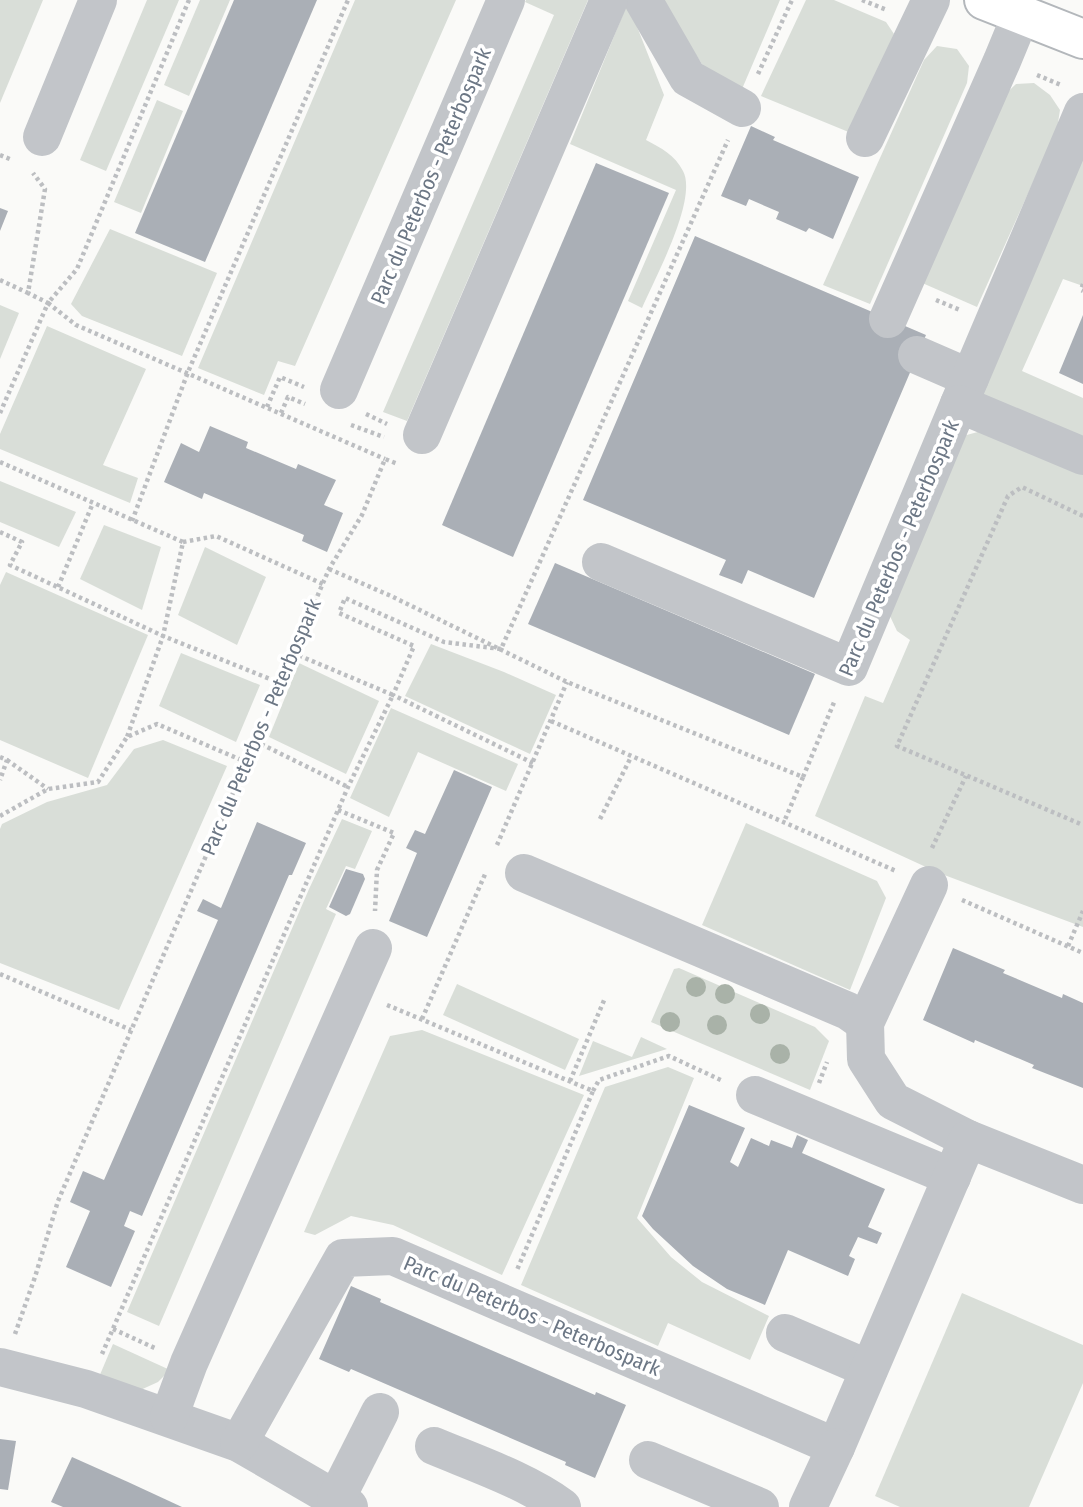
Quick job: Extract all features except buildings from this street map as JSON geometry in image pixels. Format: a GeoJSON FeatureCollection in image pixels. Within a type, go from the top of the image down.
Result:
{"type":"FeatureCollection","features":[{"type":"Feature","properties":{"kind":"main road"},"geometry":{"type":"LineString","coordinates":[[984,0],[1083,39]]}},
{"type":"Feature","properties":{"kind":"street"},"geometry":{"type":"LineString","coordinates":[[35,152],[98,0]]}},
{"type":"Feature","properties":{"kind":"street","name":"Parc du Peterbos - Peterbospark"},"geometry":{"type":"LineString","coordinates":[[339,390],[506,0]]}},
{"type":"Feature","properties":{"kind":"street"},"geometry":{"type":"LineString","coordinates":[[422,435],[610,0]]}},
{"type":"Feature","properties":{"kind":"street"},"geometry":{"type":"LineString","coordinates":[[643,0],[688,78],[742,108]]}},
{"type":"Feature","properties":{"kind":"street"},"geometry":{"type":"LineString","coordinates":[[865,138],[931,0]]}},
{"type":"Feature","properties":{"kind":"street"},"geometry":{"type":"LineString","coordinates":[[888,319],[1021,15]]}},
{"type":"Feature","properties":{"kind":"street"},"geometry":{"type":"LineString","coordinates":[[917,355],[964,391],[1083,112]]}},
{"type":"Feature","properties":{"kind":"street","name":"Parc du Peterbos - Peterbospark"},"geometry":{"type":"LineString","coordinates":[[849,667],[964,391],[1083,456]]}},
{"type":"Feature","properties":{"kind":"street"},"geometry":{"type":"LineString","coordinates":[[601,562],[849,667]]}},
{"type":"Feature","properties":{"kind":"street"},"geometry":{"type":"LineString","coordinates":[[524,873],[848,1010],[865,1023]]}},
{"type":"Feature","properties":{"kind":"street"},"geometry":{"type":"LineString","coordinates":[[923,882],[865,1023],[866,1059],[893,1101],[968,1139],[1083,1185]]}},
{"type":"Feature","properties":{"kind":"street"},"geometry":{"type":"LineString","coordinates":[[169,1417],[189,1363],[373,948]]}},
{"type":"Feature","properties":{"kind":"street"},"geometry":{"type":"LineString","coordinates":[[755,1095],[952,1177]]}},
{"type":"Feature","properties":{"kind":"street"},"geometry":{"type":"LineString","coordinates":[[808,1507],[968,1139]]}},
{"type":"Feature","properties":{"kind":"street","name":"Parc du Peterbos - Peterbospark"},"geometry":{"type":"LineString","coordinates":[[239,1443],[343,1258],[393,1256],[835,1447]]}},
{"type":"Feature","properties":{"kind":"street"},"geometry":{"type":"LineString","coordinates":[[785,1333],[869,1369]]}},
{"type":"Feature","properties":{"kind":"street"},"geometry":{"type":"LineString","coordinates":[[1,1367],[86,1389],[239,1443],[343,1503],[380,1412]]}},
{"type":"Feature","properties":{"kind":"street"},"geometry":{"type":"LineString","coordinates":[[434,1446],[549,1497],[562,1507]]}},
{"type":"Feature","properties":{"kind":"street"},"geometry":{"type":"LineString","coordinates":[[648,1460],[760,1507]]}},
{"type":"Feature","properties":{"kind":"path"},"geometry":{"type":"LineString","coordinates":[[0,414],[48,303],[77,269],[189,0]]}},
{"type":"Feature","properties":{"kind":"path"},"geometry":{"type":"LineString","coordinates":[[132,521],[188,372],[348,0]]}},
{"type":"Feature","properties":{"kind":"path"},"geometry":{"type":"LineString","coordinates":[[501,649],[742,108],[793,0]]}},
{"type":"Feature","properties":{"kind":"path"},"geometry":{"type":"LineString","coordinates":[[28,293],[45,189],[35,152]]}},
{"type":"Feature","properties":{"kind":"path"},"geometry":{"type":"LineString","coordinates":[[0,280],[48,303],[76,325],[384,459],[398,464],[405,463],[422,435]]}},
{"type":"Feature","properties":{"kind":"path"},"geometry":{"type":"LineString","coordinates":[[1083,284],[1080,290],[1083,291]]}},
{"type":"Feature","properties":{"kind":"path"},"geometry":{"type":"LineString","coordinates":[[928,296],[964,313]]}},
{"type":"Feature","properties":{"kind":"path"},"geometry":{"type":"LineString","coordinates":[[267,407],[280,377],[299,385]]}},
{"type":"Feature","properties":{"kind":"path","name":"Parc du Peterbos - Peterbospark"},"geometry":{"type":"LineString","coordinates":[[1,1367],[35,1277],[58,1200],[329,569],[362,515],[384,459]]}},
{"type":"Feature","properties":{"kind":"path"},"geometry":{"type":"LineString","coordinates":[[0,462],[183,542],[216,536],[323,584]]}},
{"type":"Feature","properties":{"kind":"path"},"geometry":{"type":"LineString","coordinates":[[1083,516],[1022,487],[1008,496],[897,746],[1083,825]]}},
{"type":"Feature","properties":{"kind":"path"},"geometry":{"type":"LineString","coordinates":[[58,587],[93,503]]}},
{"type":"Feature","properties":{"kind":"path"},"geometry":{"type":"LineString","coordinates":[[0,532],[22,542],[10,565],[163,636],[280,683]]}},
{"type":"Feature","properties":{"kind":"path"},"geometry":{"type":"LineString","coordinates":[[0,816],[48,789],[98,782],[127,737],[163,636],[183,542]]}},
{"type":"Feature","properties":{"kind":"path"},"geometry":{"type":"LineString","coordinates":[[329,569],[391,596],[567,682],[803,777]]}},
{"type":"Feature","properties":{"kind":"path"},"geometry":{"type":"LineString","coordinates":[[86,1389],[348,787],[414,646],[339,613],[345,598],[444,642],[501,649]]}},
{"type":"Feature","properties":{"kind":"path"},"geometry":{"type":"LineString","coordinates":[[293,653],[393,695],[533,763]]}},
{"type":"Feature","properties":{"kind":"path","name":"Parc du Peterbos - Peterbospark"},"geometry":{"type":"LineString","coordinates":[[784,822],[849,667]]}},
{"type":"Feature","properties":{"kind":"path"},"geometry":{"type":"LineString","coordinates":[[551,721],[1083,953]]}},
{"type":"Feature","properties":{"kind":"path"},"geometry":{"type":"LineString","coordinates":[[127,737],[157,724],[246,762]]}},
{"type":"Feature","properties":{"kind":"path"},"geometry":{"type":"LineString","coordinates":[[255,741],[348,787]]}},
{"type":"Feature","properties":{"kind":"path"},"geometry":{"type":"LineString","coordinates":[[0,757],[48,789]]}},
{"type":"Feature","properties":{"kind":"path"},"geometry":{"type":"LineString","coordinates":[[600,819],[631,757]]}},
{"type":"Feature","properties":{"kind":"path"},"geometry":{"type":"LineString","coordinates":[[0,780],[7,760]]}},
{"type":"Feature","properties":{"kind":"path"},"geometry":{"type":"LineString","coordinates":[[923,882],[966,776]]}},
{"type":"Feature","properties":{"kind":"path"},"geometry":{"type":"LineString","coordinates":[[338,810],[394,832],[377,870],[373,948]]}},
{"type":"Feature","properties":{"kind":"path"},"geometry":{"type":"LineString","coordinates":[[1068,946],[1083,911]]}},
{"type":"Feature","properties":{"kind":"path"},"geometry":{"type":"LineString","coordinates":[[0,974],[131,1030]]}},
{"type":"Feature","properties":{"kind":"path"},"geometry":{"type":"LineString","coordinates":[[354,991],[593,1091]]}},
{"type":"Feature","properties":{"kind":"path"},"geometry":{"type":"LineString","coordinates":[[570,1081],[606,998]]}},
{"type":"Feature","properties":{"kind":"path"},"geometry":{"type":"LineString","coordinates":[[503,1303],[599,1080],[669,1056],[755,1095]]}},
{"type":"Feature","properties":{"kind":"path"},"geometry":{"type":"LineString","coordinates":[[113,1329],[189,1363]]}},
{"type":"Feature","properties":{"kind":"shaded area"},"geometry":{"type":"Polygon","coordinates":[[[0,0],[43,0],[0,103],[0,0]]]}},
{"type":"Feature","properties":{"kind":"shaded area"},"geometry":{"type":"Polygon","coordinates":[[[147,0],[179,0],[106,171],[80,160],[147,0]]]}},
{"type":"Feature","properties":{"kind":"shaded area"},"geometry":{"type":"Polygon","coordinates":[[[200,0],[230,0],[189,96],[164,85],[200,0]]]}},
{"type":"Feature","properties":{"kind":"shaded area"},"geometry":{"type":"Polygon","coordinates":[[[355,0],[456,0],[295,366],[278,361],[264,395],[198,368],[355,0]]]}},
{"type":"Feature","properties":{"kind":"shaded area"},"geometry":{"type":"Polygon","coordinates":[[[588,0],[407,421],[383,412],[554,15],[525,2],[588,0]]]}},
{"type":"Feature","properties":{"kind":"shaded area"},"geometry":{"type":"Polygon","coordinates":[[[661,0],[780,0],[742,89],[707,72],[661,0]]]}},
{"type":"Feature","properties":{"kind":"shaded area"},"geometry":{"type":"Polygon","coordinates":[[[806,0],[834,0],[886,22],[894,34],[851,133],[761,96],[806,0]]]}},
{"type":"Feature","properties":{"kind":"shaded area"},"geometry":{"type":"Polygon","coordinates":[[[626,7],[630,9],[664,95],[646,140],[672,156],[683,171],[686,184],[685,200],[673,239],[642,308],[628,301],[676,190],[570,144],[626,7]]]}},
{"type":"Feature","properties":{"kind":"shaded area"},"geometry":{"type":"Polygon","coordinates":[[[937,46],[957,49],[969,66],[967,83],[870,304],[823,285],[924,60],[937,46]]]}},
{"type":"Feature","properties":{"kind":"shaded area"},"geometry":{"type":"Polygon","coordinates":[[[1034,83],[1050,95],[1060,110],[1057,129],[977,307],[920,282],[996,103],[1016,84],[1034,83]]]}},
{"type":"Feature","properties":{"kind":"shaded area"},"geometry":{"type":"Polygon","coordinates":[[[157,100],[183,111],[141,213],[114,202],[157,100]]]}},
{"type":"Feature","properties":{"kind":"shaded area"},"geometry":{"type":"Polygon","coordinates":[[[1083,156],[1083,286],[1063,279],[1022,371],[1083,398],[1083,438],[982,395],[1083,156]]]}},
{"type":"Feature","properties":{"kind":"shaded area"},"geometry":{"type":"Polygon","coordinates":[[[110,229],[217,273],[182,356],[82,316],[71,304],[110,229]]]}},
{"type":"Feature","properties":{"kind":"shaded area"},"geometry":{"type":"Polygon","coordinates":[[[0,305],[19,313],[0,359],[0,305]]]}},
{"type":"Feature","properties":{"kind":"shaded area"},"geometry":{"type":"Polygon","coordinates":[[[47,326],[146,369],[103,465],[138,478],[130,503],[0,449],[0,434],[47,326]]]}},
{"type":"Feature","properties":{"kind":"shaded area"},"geometry":{"type":"Polygon","coordinates":[[[985,430],[1083,471],[1083,927],[939,873],[815,816],[865,696],[883,703],[910,640],[897,631],[889,614],[963,436],[985,430]]]}},
{"type":"Feature","properties":{"kind":"shaded area"},"geometry":{"type":"Polygon","coordinates":[[[0,481],[76,512],[59,547],[0,522],[0,481]]]}},
{"type":"Feature","properties":{"kind":"shaded area"},"geometry":{"type":"Polygon","coordinates":[[[104,525],[161,547],[142,610],[80,579],[104,525]]]}},
{"type":"Feature","properties":{"kind":"shaded area"},"geometry":{"type":"Polygon","coordinates":[[[205,547],[266,577],[237,645],[178,615],[205,547]]]}},
{"type":"Feature","properties":{"kind":"shaded area"},"geometry":{"type":"Polygon","coordinates":[[[6,572],[148,635],[88,778],[0,740],[0,585],[6,572]]]}},
{"type":"Feature","properties":{"kind":"shaded area"},"geometry":{"type":"Polygon","coordinates":[[[431,644],[556,695],[530,754],[405,696],[431,644]]]}},
{"type":"Feature","properties":{"kind":"shaded area"},"geometry":{"type":"Polygon","coordinates":[[[181,653],[260,685],[236,742],[159,706],[181,653]]]}},
{"type":"Feature","properties":{"kind":"shaded area"},"geometry":{"type":"Polygon","coordinates":[[[299,663],[379,701],[346,774],[269,737],[299,663]]]}},
{"type":"Feature","properties":{"kind":"shaded area"},"geometry":{"type":"Polygon","coordinates":[[[391,708],[518,764],[506,791],[418,752],[389,817],[350,798],[391,708]]]}},
{"type":"Feature","properties":{"kind":"shaded area"},"geometry":{"type":"Polygon","coordinates":[[[163,740],[227,766],[119,1010],[0,963],[2,824],[47,802],[107,785],[134,749],[163,740]]]}},
{"type":"Feature","properties":{"kind":"shaded area"},"geometry":{"type":"Polygon","coordinates":[[[342,819],[372,831],[355,869],[346,866],[326,909],[336,914],[159,1326],[127,1312],[309,889],[342,819]]]}},
{"type":"Feature","properties":{"kind":"shaded area"},"geometry":{"type":"Polygon","coordinates":[[[746,823],[877,881],[886,898],[850,990],[702,925],[746,823]]]}},
{"type":"Feature","properties":{"kind":"shaded area"},"geometry":{"type":"Polygon","coordinates":[[[679,968],[815,1027],[829,1041],[810,1090],[651,1022],[674,969],[679,968]]]}},
{"type":"Feature","properties":{"kind":"shaded area"},"geometry":{"type":"Polygon","coordinates":[[[457,984],[579,1039],[565,1070],[443,1015],[457,984]]]}},
{"type":"Feature","properties":{"kind":"shaded area"},"geometry":{"type":"Polygon","coordinates":[[[422,1030],[584,1095],[502,1275],[393,1225],[351,1216],[315,1235],[304,1232],[390,1036],[422,1030]]]}},
{"type":"Feature","properties":{"kind":"shaded area"},"geometry":{"type":"Polygon","coordinates":[[[641,1037],[667,1049],[579,1076],[593,1041],[632,1057],[641,1037]]]}},
{"type":"Feature","properties":{"kind":"shaded area"},"geometry":{"type":"Polygon","coordinates":[[[668,1067],[694,1078],[637,1218],[671,1257],[702,1282],[769,1316],[750,1360],[668,1323],[658,1346],[521,1285],[605,1087],[668,1067]]]}},
{"type":"Feature","properties":{"kind":"shaded area"},"geometry":{"type":"Polygon","coordinates":[[[962,1293],[1083,1345],[1083,1383],[1029,1507],[900,1507],[875,1496],[962,1293]]]}},
{"type":"Feature","properties":{"kind":"shaded area"},"geometry":{"type":"Polygon","coordinates":[[[113,1344],[170,1370],[158,1382],[136,1392],[99,1377],[113,1344]]]}}]}
